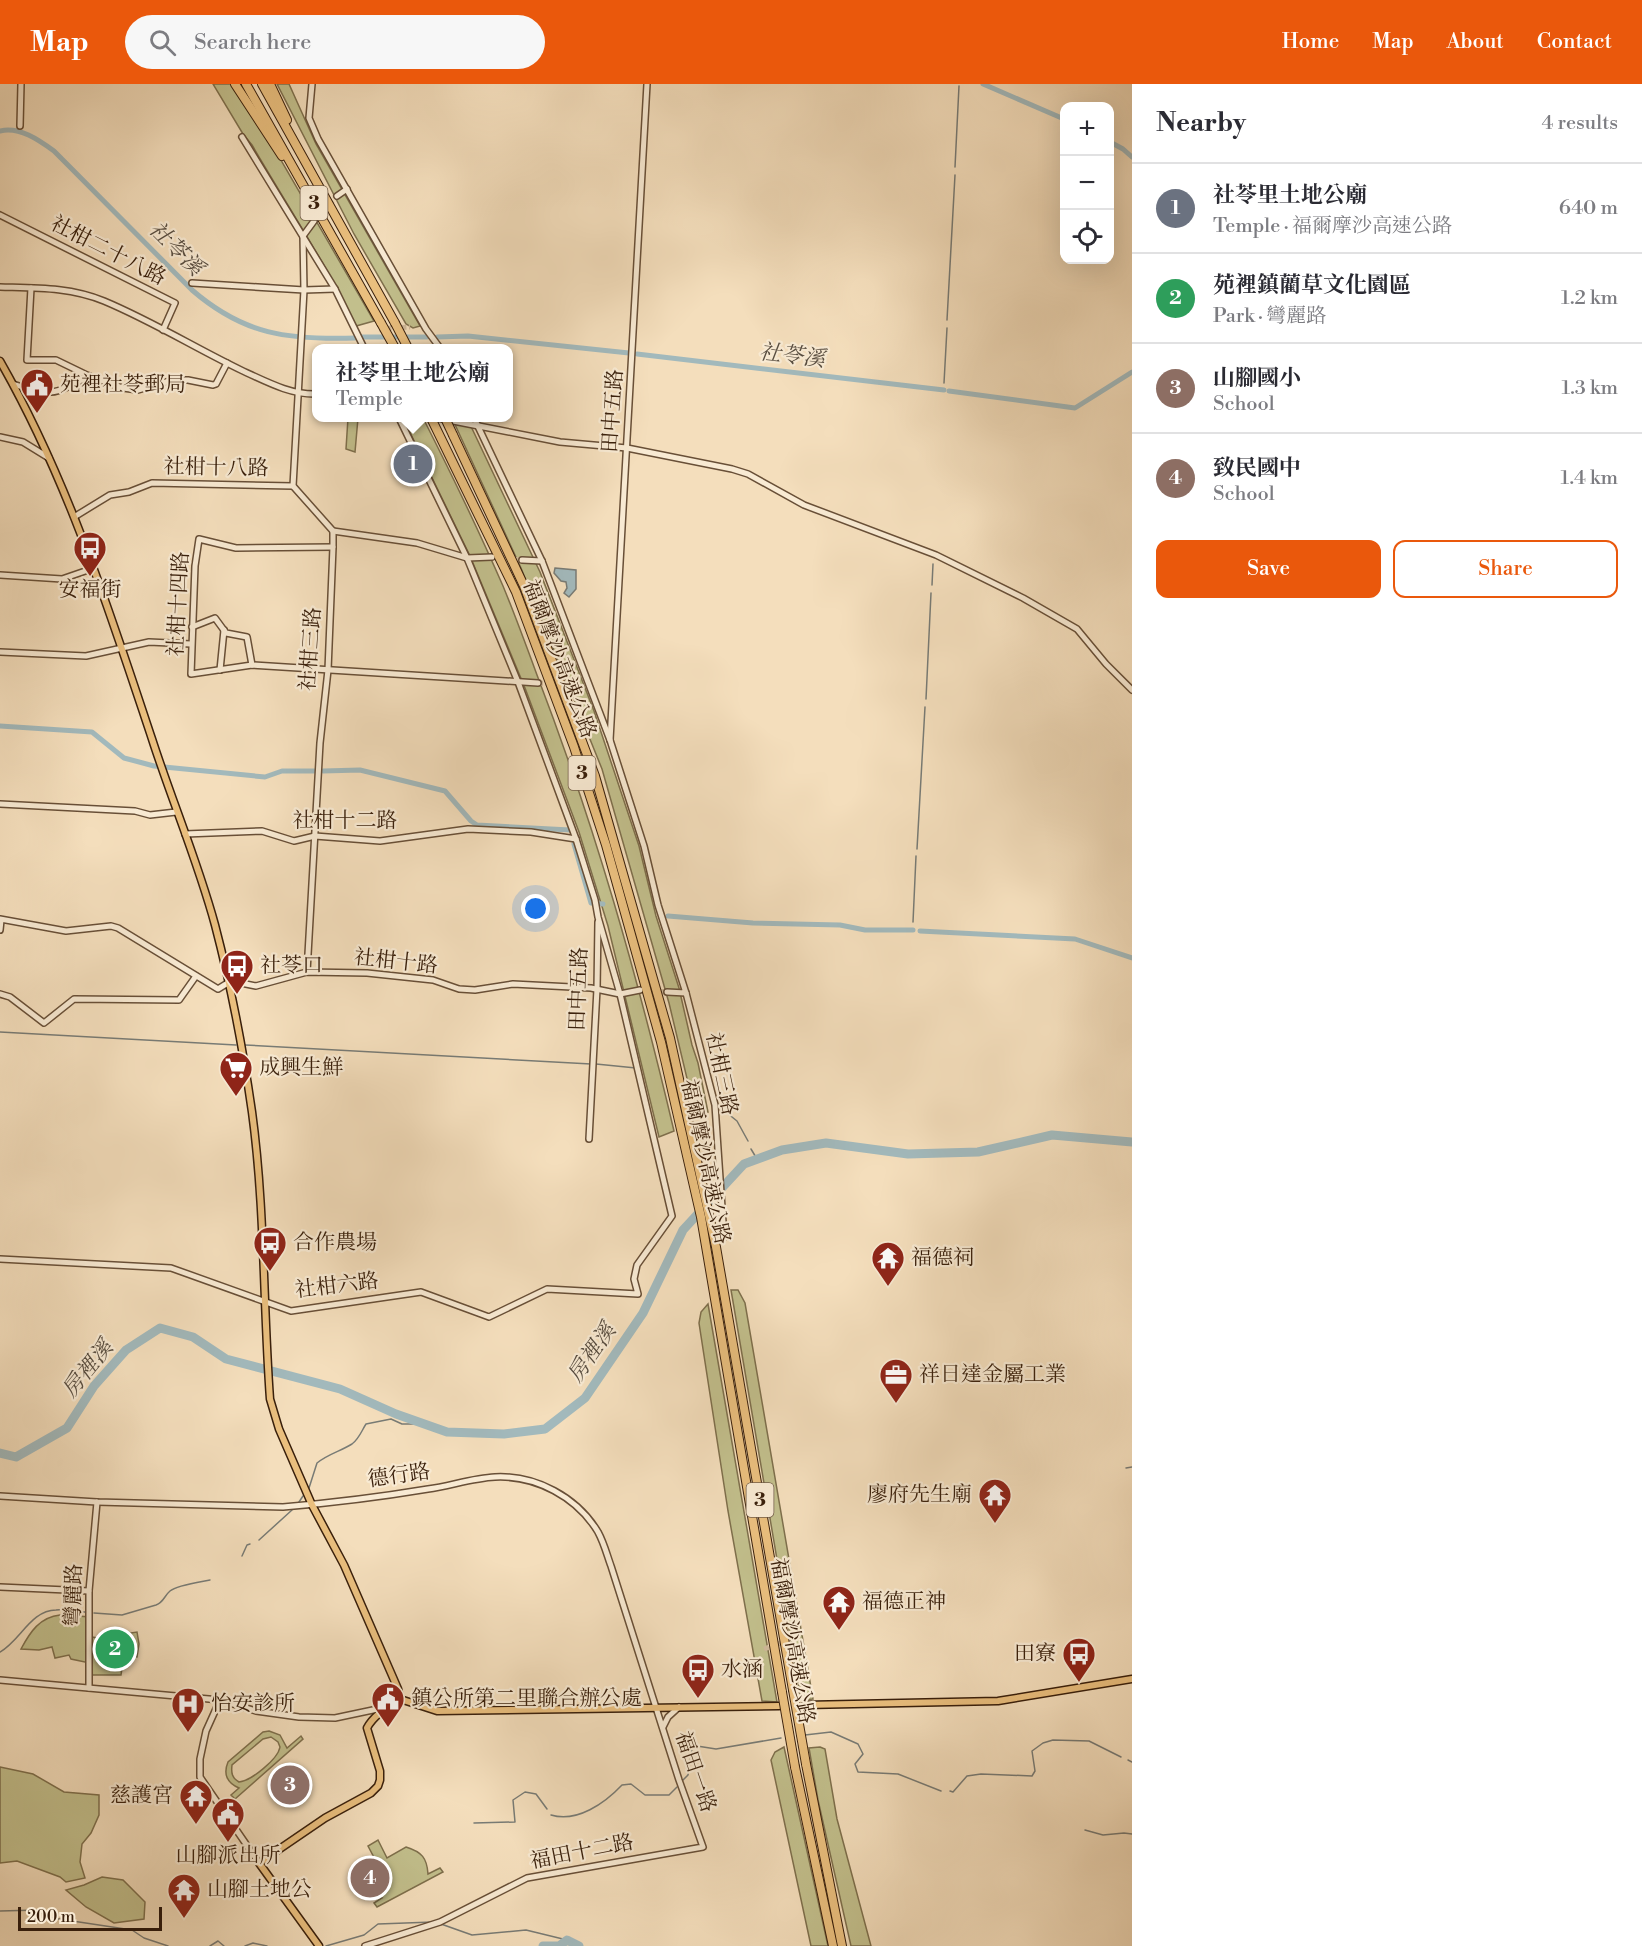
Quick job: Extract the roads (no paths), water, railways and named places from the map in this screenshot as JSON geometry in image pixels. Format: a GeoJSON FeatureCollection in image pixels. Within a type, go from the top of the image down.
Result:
{"type":"FeatureCollection","features":[{"type":"Feature","properties":{"kind":"highway"},"geometry":{"type":"LineString","coordinates":[[235,84],[334,238]]}},
{"type":"Feature","properties":{"kind":"highway","name":"3"},"geometry":{"type":"LineString","coordinates":[[246,84],[393,344]]}},
{"type":"Feature","properties":{"kind":"highway","name":"3"},"geometry":{"type":"LineString","coordinates":[[262,84],[406,344]]}},
{"type":"Feature","properties":{"kind":"highway"},"geometry":{"type":"LineString","coordinates":[[270,84],[324,197]]}},
{"type":"Feature","properties":{"kind":"highway","name":"福爾摩沙高速公路"},"geometry":{"type":"LineString","coordinates":[[433,422],[516,592],[574,747],[606,845],[661,1042],[700,1217],[795,1767],[833,1946]]}},
{"type":"Feature","properties":{"kind":"highway","name":"福爾摩沙高速公路"},"geometry":{"type":"LineString","coordinates":[[446,422],[524,586],[595,776],[670,1038],[728,1311],[806,1764],[842,1946]]}},
{"type":"Feature","properties":{"kind":"main road"},"geometry":{"type":"LineString","coordinates":[[0,362],[49,458],[94,567],[215,925],[229,982],[252,1111],[259,1174],[270,1399],[279,1429],[312,1505],[344,1565],[398,1689],[400,1699]]}},
{"type":"Feature","properties":{"kind":"main road"},"geometry":{"type":"LineString","coordinates":[[805,1705],[998,1701],[1132,1680]]}},
{"type":"Feature","properties":{"kind":"main road"},"geometry":{"type":"LineString","coordinates":[[318,1945],[259,1863],[325,1818],[371,1793],[378,1786],[381,1771],[367,1728],[371,1721],[400,1699],[437,1711],[779,1706]]}},
{"type":"Feature","properties":{"kind":"street"},"geometry":{"type":"LineString","coordinates":[[20,126],[21,84]]}},
{"type":"Feature","properties":{"kind":"street"},"geometry":{"type":"LineString","coordinates":[[312,84],[309,118],[426,329],[437,344]]}},
{"type":"Feature","properties":{"kind":"street","name":"田中五路"},"geometry":{"type":"LineString","coordinates":[[610,740],[647,84]]}},
{"type":"Feature","properties":{"kind":"street"},"geometry":{"type":"LineString","coordinates":[[242,137],[335,289],[362,344]]}},
{"type":"Feature","properties":{"kind":"street"},"geometry":{"type":"LineString","coordinates":[[337,196],[347,189]]}},
{"type":"Feature","properties":{"kind":"street","name":"社柑二十八路"},"geometry":{"type":"LineString","coordinates":[[0,215],[175,303],[163,330]]}},
{"type":"Feature","properties":{"kind":"street"},"geometry":{"type":"LineString","coordinates":[[314,221],[303,236],[304,290],[293,486],[333,531],[417,543],[467,558],[492,557]]}},
{"type":"Feature","properties":{"kind":"street"},"geometry":{"type":"LineString","coordinates":[[192,283],[304,290],[335,289]]}},
{"type":"Feature","properties":{"kind":"street"},"geometry":{"type":"LineString","coordinates":[[0,287],[63,289],[86,294],[270,384],[298,393],[312,394]]}},
{"type":"Feature","properties":{"kind":"street"},"geometry":{"type":"LineString","coordinates":[[31,288],[27,360],[56,360],[89,376],[123,388],[138,390],[173,380],[188,380],[213,385],[216,384],[227,363]]}},
{"type":"Feature","properties":{"kind":"street"},"geometry":{"type":"LineString","coordinates":[[13,384],[47,394],[89,376]]}},
{"type":"Feature","properties":{"kind":"street"},"geometry":{"type":"LineString","coordinates":[[401,422],[467,558],[518,682],[576,839],[620,994],[640,990]]}},
{"type":"Feature","properties":{"kind":"street"},"geometry":{"type":"LineString","coordinates":[[458,422],[560,442],[627,448],[748,474],[804,505],[936,555],[1023,598],[1077,629],[1106,664],[1132,690]]}},
{"type":"Feature","properties":{"kind":"street","name":"社柑三路"},"geometry":{"type":"LineString","coordinates":[[476,422],[542,561],[610,740],[644,846],[658,905],[686,993],[712,1090],[724,1237]]}},
{"type":"Feature","properties":{"kind":"street"},"geometry":{"type":"LineString","coordinates":[[0,437],[23,442],[49,458]]}},
{"type":"Feature","properties":{"kind":"street","name":"社柑十八路"},"geometry":{"type":"LineString","coordinates":[[74,517],[110,495],[129,492],[152,483],[293,486]]}},
{"type":"Feature","properties":{"kind":"street","name":"社柑三路"},"geometry":{"type":"LineString","coordinates":[[307,972],[320,743],[328,670],[333,531]]}},
{"type":"Feature","properties":{"kind":"street","name":"社柑十四路"},"geometry":{"type":"LineString","coordinates":[[333,547],[236,548],[200,539],[195,566],[191,674],[252,664],[538,683]]}},
{"type":"Feature","properties":{"kind":"street"},"geometry":{"type":"LineString","coordinates":[[522,560],[542,561]]}},
{"type":"Feature","properties":{"kind":"street"},"geometry":{"type":"LineString","coordinates":[[0,575],[62,579],[94,567]]}},
{"type":"Feature","properties":{"kind":"street"},"geometry":{"type":"LineString","coordinates":[[192,627],[215,618],[226,633],[247,637],[252,664]]}},
{"type":"Feature","properties":{"kind":"street"},"geometry":{"type":"LineString","coordinates":[[220,670],[224,630]]}},
{"type":"Feature","properties":{"kind":"street"},"geometry":{"type":"LineString","coordinates":[[0,652],[86,656],[149,642],[191,644]]}},
{"type":"Feature","properties":{"kind":"street"},"geometry":{"type":"LineString","coordinates":[[0,804],[135,811],[150,815],[176,812]]}},
{"type":"Feature","properties":{"kind":"street","name":"社柑十二路"},"geometry":{"type":"LineString","coordinates":[[185,834],[262,831],[294,841],[315,836],[380,841],[468,828],[531,832],[576,839]]}},
{"type":"Feature","properties":{"kind":"street","name":"田中五路"},"geometry":{"type":"LineString","coordinates":[[589,1139],[597,989],[597,914]]}},
{"type":"Feature","properties":{"kind":"street"},"geometry":{"type":"LineString","coordinates":[[0,930],[0,919],[66,931],[111,926],[118,928],[196,976],[178,1000],[74,999],[44,1023],[10,997],[0,994]]}},
{"type":"Feature","properties":{"kind":"street","name":"社柑十路"},"geometry":{"type":"LineString","coordinates":[[196,976],[218,989],[231,981],[256,986],[307,972],[367,974],[433,980],[459,989],[475,990],[513,984],[597,989],[620,994]]}},
{"type":"Feature","properties":{"kind":"street"},"geometry":{"type":"LineString","coordinates":[[667,992],[686,993]]}},
{"type":"Feature","properties":{"kind":"street","name":"社柑六路"},"geometry":{"type":"LineString","coordinates":[[0,1259],[171,1268],[291,1311],[421,1292],[489,1317],[548,1289],[638,1294],[634,1279],[637,1265],[672,1216],[620,994]]}},
{"type":"Feature","properties":{"kind":"street","name":"德行路"},"geometry":{"type":"LineString","coordinates":[[0,1496],[97,1502],[283,1507],[426,1490],[494,1477],[524,1478],[553,1489],[587,1516],[600,1538],[656,1707]]}},
{"type":"Feature","properties":{"kind":"street","name":"彎麗路"},"geometry":{"type":"LineString","coordinates":[[89,1688],[89,1591],[97,1502]]}},
{"type":"Feature","properties":{"kind":"street"},"geometry":{"type":"LineString","coordinates":[[0,1587],[89,1591]]}},
{"type":"Feature","properties":{"kind":"street"},"geometry":{"type":"LineString","coordinates":[[0,1680],[220,1700],[256,1711],[323,1719],[387,1707]]}},
{"type":"Feature","properties":{"kind":"street"},"geometry":{"type":"LineString","coordinates":[[220,1700],[206,1731],[200,1759],[200,1777],[259,1863]]}},
{"type":"Feature","properties":{"kind":"street","name":"福田一路"},"geometry":{"type":"LineString","coordinates":[[656,1707],[703,1847]]}},
{"type":"Feature","properties":{"kind":"street"},"geometry":{"type":"LineString","coordinates":[[663,1727],[668,1717],[679,1707]]}},
{"type":"Feature","properties":{"kind":"street","name":"福田十二路"},"geometry":{"type":"LineString","coordinates":[[365,1946],[436,1923],[527,1878],[703,1847]]}},
{"type":"Feature","properties":{"kind":"water"},"geometry":{"type":"Polygon","coordinates":[[[555,568],[576,570],[576,589],[569,597],[564,593],[567,588],[566,582],[561,581],[554,573],[555,568]]]}},
{"type":"Feature","properties":{"kind":"waterway"},"geometry":{"type":"LineString","coordinates":[[983,84],[1060,117]]}},
{"type":"Feature","properties":{"kind":"waterway"},"geometry":{"type":"LineString","coordinates":[[955,167],[959,86]]}},
{"type":"Feature","properties":{"kind":"waterway","name":"社苓溪"},"geometry":{"type":"LineString","coordinates":[[0,131],[21,132],[54,151],[192,290],[230,317],[268,332],[288,336],[355,338]]}},
{"type":"Feature","properties":{"kind":"waterway"},"geometry":{"type":"LineString","coordinates":[[1114,144],[1132,157]]}},
{"type":"Feature","properties":{"kind":"waterway"},"geometry":{"type":"LineString","coordinates":[[947,320],[955,175]]}},
{"type":"Feature","properties":{"kind":"waterway"},"geometry":{"type":"LineString","coordinates":[[944,383],[947,328]]}},
{"type":"Feature","properties":{"kind":"waterway","name":"社苓溪"},"geometry":{"type":"LineString","coordinates":[[437,337],[468,336],[629,353]]}},
{"type":"Feature","properties":{"kind":"waterway","name":"社苓溪"},"geometry":{"type":"LineString","coordinates":[[361,337],[427,337]]}},
{"type":"Feature","properties":{"kind":"waterway","name":"社苓溪"},"geometry":{"type":"LineString","coordinates":[[637,354],[944,390]]}},
{"type":"Feature","properties":{"kind":"waterway","name":"社苓溪"},"geometry":{"type":"LineString","coordinates":[[949,391],[1075,408],[1132,372]]}},
{"type":"Feature","properties":{"kind":"waterway"},"geometry":{"type":"LineString","coordinates":[[932,585],[933,564]]}},
{"type":"Feature","properties":{"kind":"waterway"},"geometry":{"type":"LineString","coordinates":[[926,699],[931,593]]}},
{"type":"Feature","properties":{"kind":"waterway"},"geometry":{"type":"LineString","coordinates":[[917,849],[925,707]]}},
{"type":"Feature","properties":{"kind":"waterway"},"geometry":{"type":"LineString","coordinates":[[0,726],[92,732],[124,758],[154,766],[265,777],[282,771],[315,771]]}},
{"type":"Feature","properties":{"kind":"waterway"},"geometry":{"type":"LineString","coordinates":[[323,771],[360,770],[445,791],[477,825],[570,830]]}},
{"type":"Feature","properties":{"kind":"waterway"},"geometry":{"type":"LineString","coordinates":[[574,844],[591,903],[603,904]]}},
{"type":"Feature","properties":{"kind":"waterway"},"geometry":{"type":"LineString","coordinates":[[913,922],[916,856]]}},
{"type":"Feature","properties":{"kind":"waterway"},"geometry":{"type":"LineString","coordinates":[[668,916],[753,923],[840,925],[865,930],[913,930]]}},
{"type":"Feature","properties":{"kind":"waterway"},"geometry":{"type":"LineString","coordinates":[[920,931],[1075,939],[1132,958]]}},
{"type":"Feature","properties":{"kind":"waterway"},"geometry":{"type":"LineString","coordinates":[[0,1032],[236,1045]]}},
{"type":"Feature","properties":{"kind":"waterway"},"geometry":{"type":"LineString","coordinates":[[245,1045],[591,1064]]}},
{"type":"Feature","properties":{"kind":"waterway"},"geometry":{"type":"LineString","coordinates":[[596,1064],[636,1068]]}},
{"type":"Feature","properties":{"kind":"waterway"},"geometry":{"type":"LineString","coordinates":[[722,1109],[737,1121],[748,1141]]}},
{"type":"Feature","properties":{"kind":"waterway","name":"房裡溪"},"geometry":{"type":"LineString","coordinates":[[0,1453],[16,1457],[67,1428],[94,1386],[126,1350],[160,1328],[193,1337],[226,1359],[340,1389],[396,1414],[447,1432],[504,1434],[545,1429],[585,1398],[643,1313],[683,1230],[744,1164],[782,1150],[826,1143],[908,1154],[978,1152],[1052,1135],[1132,1142]]}},
{"type":"Feature","properties":{"kind":"waterway"},"geometry":{"type":"LineString","coordinates":[[751,1149],[757,1159]]}},
{"type":"Feature","properties":{"kind":"waterway"},"geometry":{"type":"LineString","coordinates":[[309,1488],[317,1463],[352,1444],[366,1424],[391,1419],[402,1424],[426,1424]]}},
{"type":"Feature","properties":{"kind":"waterway"},"geometry":{"type":"LineString","coordinates":[[1126,1468],[1132,1467]]}},
{"type":"Feature","properties":{"kind":"waterway"},"geometry":{"type":"LineString","coordinates":[[299,1502],[303,1496]]}},
{"type":"Feature","properties":{"kind":"waterway"},"geometry":{"type":"LineString","coordinates":[[259,1540],[292,1510]]}},
{"type":"Feature","properties":{"kind":"waterway"},"geometry":{"type":"LineString","coordinates":[[242,1556],[247,1545],[250,1544]]}},
{"type":"Feature","properties":{"kind":"waterway"},"geometry":{"type":"LineString","coordinates":[[94,1613],[122,1615],[159,1604],[170,1591],[178,1587],[210,1580]]}},
{"type":"Feature","properties":{"kind":"waterway"},"geometry":{"type":"LineString","coordinates":[[0,1652],[14,1641],[33,1620],[47,1611],[85,1612]]}},
{"type":"Feature","properties":{"kind":"waterway"},"geometry":{"type":"LineString","coordinates":[[805,1735],[831,1732],[858,1744],[863,1754],[855,1764],[858,1772],[898,1774],[941,1791]]}},
{"type":"Feature","properties":{"kind":"waterway"},"geometry":{"type":"LineString","coordinates":[[683,1780],[688,1775],[692,1748],[697,1746],[716,1749],[781,1738]]}},
{"type":"Feature","properties":{"kind":"waterway"},"geometry":{"type":"LineString","coordinates":[[950,1791],[953,1792],[967,1776],[981,1774],[1032,1776],[1035,1771],[1032,1751],[1043,1743],[1053,1740],[1089,1741],[1121,1757]]}},
{"type":"Feature","properties":{"kind":"waterway"},"geometry":{"type":"LineString","coordinates":[[1128,1760],[1132,1762]]}},
{"type":"Feature","properties":{"kind":"waterway"},"geometry":{"type":"LineString","coordinates":[[551,1815],[571,1816],[590,1810],[622,1785],[631,1784],[645,1795],[669,1795],[677,1787]]}},
{"type":"Feature","properties":{"kind":"waterway"},"geometry":{"type":"LineString","coordinates":[[474,1823],[515,1822],[513,1800],[525,1792],[536,1794],[547,1809]]}},
{"type":"Feature","properties":{"kind":"waterway"},"geometry":{"type":"LineString","coordinates":[[1085,1830],[1103,1835],[1132,1834]]}},
{"type":"Feature","properties":{"kind":"waterway"},"geometry":{"type":"LineString","coordinates":[[0,1911],[38,1910],[46,1917],[132,1930],[144,1938],[168,1946]]}},
{"type":"Feature","properties":{"kind":"waterway"},"geometry":{"type":"LineString","coordinates":[[326,1946],[364,1935],[378,1924],[433,1922]]}},
{"type":"Feature","properties":{"kind":"waterway"},"geometry":{"type":"LineString","coordinates":[[441,1924],[472,1935],[526,1930],[567,1940]]}},
{"type":"Feature","properties":{"kind":"waterway"},"geometry":{"type":"LineString","coordinates":[[543,1946],[559,1946],[567,1940],[579,1946]]}},
{"type":"Feature","properties":{"kind":"waterway"},"geometry":{"type":"LineString","coordinates":[[210,1946],[218,1941],[224,1946]]}},
{"type":"Feature","properties":{"kind":"waterway"},"geometry":{"type":"LineString","coordinates":[[245,1946],[253,1943],[267,1946]]}},
{"type":"Feature","properties":{"kind":"tunnel"},"geometry":{"type":"LineString","coordinates":[[314,221],[337,196]]}},
{"type":"Feature","properties":{"kind":"tunnel"},"geometry":{"type":"LineString","coordinates":[[379,329],[410,327]]}},
{"type":"Feature","properties":{"kind":"tunnel"},"geometry":{"type":"LineString","coordinates":[[492,557],[522,560]]}},
{"type":"Feature","properties":{"kind":"tunnel"},"geometry":{"type":"LineString","coordinates":[[538,683],[575,684]]}},
{"type":"Feature","properties":{"kind":"tunnel"},"geometry":{"type":"LineString","coordinates":[[644,990],[667,992]]}},
{"type":"Feature","properties":{"kind":"tunnel"},"geometry":{"type":"LineString","coordinates":[[764,1649],[794,1638]]}},
{"type":"Feature","properties":{"kind":"place","name":"苑裡社苓郵局"},"geometry":{"type":"Point","coordinates":[37,414]}},
{"type":"Feature","properties":{"kind":"place","name":"社苓里土地公廟"},"geometry":{"type":"Point","coordinates":[413,464]}},
{"type":"Feature","properties":{"kind":"place","name":"安福街"},"geometry":{"type":"Point","coordinates":[90,577]}},
{"type":"Feature","properties":{"kind":"place","name":"社苓口"},"geometry":{"type":"Point","coordinates":[237,995]}},
{"type":"Feature","properties":{"kind":"place","name":"成興生鮮"},"geometry":{"type":"Point","coordinates":[236,1097]}},
{"type":"Feature","properties":{"kind":"place","name":"合作農場"},"geometry":{"type":"Point","coordinates":[270,1272]}},
{"type":"Feature","properties":{"kind":"place","name":"福德祠"},"geometry":{"type":"Point","coordinates":[888,1287]}},
{"type":"Feature","properties":{"kind":"place","name":"祥日達金屬工業"},"geometry":{"type":"Point","coordinates":[896,1404]}},
{"type":"Feature","properties":{"kind":"place","name":"廖府先生廟"},"geometry":{"type":"Point","coordinates":[995,1524]}},
{"type":"Feature","properties":{"kind":"place","name":"福德正神"},"geometry":{"type":"Point","coordinates":[839,1631]}},
{"type":"Feature","properties":{"kind":"place","name":"苑裡鎮藺草文化園區"},"geometry":{"type":"Point","coordinates":[115,1649]}},
{"type":"Feature","properties":{"kind":"place","name":"田寮"},"geometry":{"type":"Point","coordinates":[1079,1683]}},
{"type":"Feature","properties":{"kind":"place","name":"水涵"},"geometry":{"type":"Point","coordinates":[698,1699]}},
{"type":"Feature","properties":{"kind":"place","name":"鎮公所第二里聯合辦公處"},"geometry":{"type":"Point","coordinates":[388,1728]}},
{"type":"Feature","properties":{"kind":"place","name":"怡安診所"},"geometry":{"type":"Point","coordinates":[188,1733]}},
{"type":"Feature","properties":{"kind":"place","name":"山腳國小"},"geometry":{"type":"Point","coordinates":[290,1785]}},
{"type":"Feature","properties":{"kind":"place","name":"慈護宮"},"geometry":{"type":"Point","coordinates":[196,1825]}},
{"type":"Feature","properties":{"kind":"place","name":"山腳派出所"},"geometry":{"type":"Point","coordinates":[228,1843]}},
{"type":"Feature","properties":{"kind":"place","name":"致民國中"},"geometry":{"type":"Point","coordinates":[370,1878]}},
{"type":"Feature","properties":{"kind":"place","name":"山腳土地公"},"geometry":{"type":"Point","coordinates":[184,1919]}}]}
